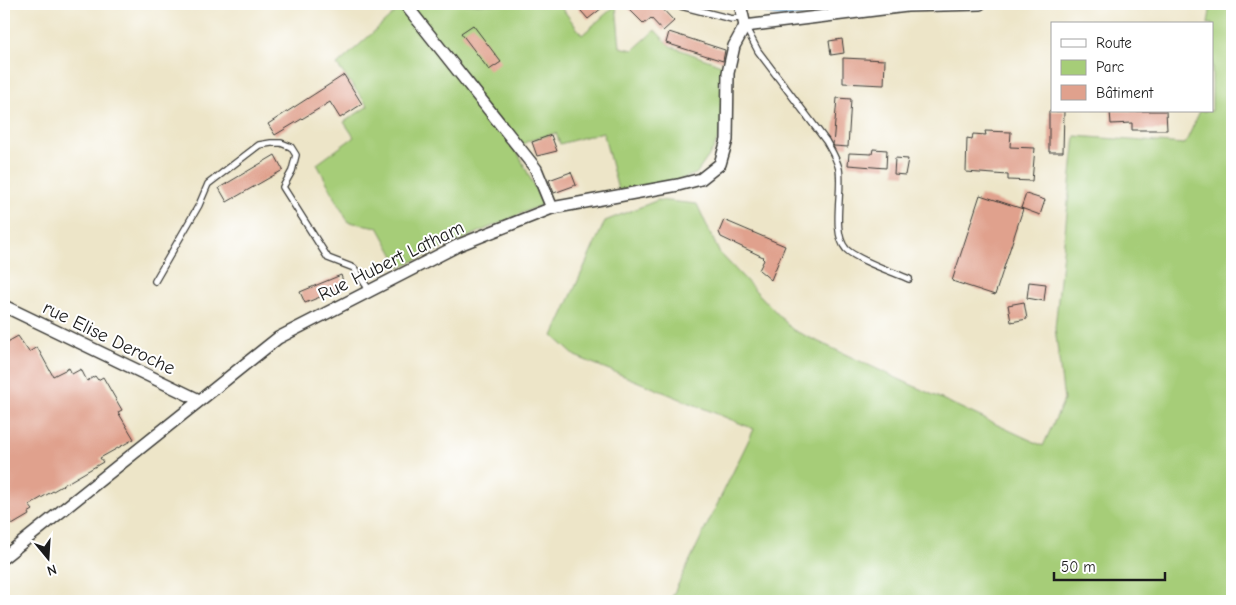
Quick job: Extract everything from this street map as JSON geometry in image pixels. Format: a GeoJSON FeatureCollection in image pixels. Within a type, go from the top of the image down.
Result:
{"type":"FeatureCollection","features":[{"type":"Feature","properties":{"kind":"street"},"geometry":{"type":"LineString","coordinates":[[406,4],[536,169],[552,208]]}},
{"type":"Feature","properties":{"kind":"street"},"geometry":{"type":"LineString","coordinates":[[740,4],[744,21],[908,6],[980,4]]}},
{"type":"Feature","properties":{"kind":"street","name":"Rue Hubert Latham"},"geometry":{"type":"LineString","coordinates":[[4,556],[278,338],[459,245],[552,208],[702,178],[720,164],[728,140],[728,74],[734,46],[744,21]]}},
{"type":"Feature","properties":{"kind":"street","name":"rue Elise Deroche"},"geometry":{"type":"LineString","coordinates":[[4,306],[199,400]]}},
{"type":"Feature","properties":{"kind":"lane"},"geometry":{"type":"LineString","coordinates":[[673,4],[744,21],[758,51],[826,142],[835,157],[839,170],[839,232],[841,241],[856,256],[909,279]]}},
{"type":"Feature","properties":{"kind":"lane"},"geometry":{"type":"LineString","coordinates":[[155,281],[199,204],[208,184],[259,145],[276,143],[291,147],[296,155],[292,171],[283,187],[328,258],[354,268],[370,291]]}},
{"type":"Feature","properties":{"kind":"green space"},"geometry":{"type":"Polygon","coordinates":[[[396,4],[559,4],[582,35],[616,5],[620,47],[633,50],[655,30],[670,46],[724,66],[721,132],[713,150],[696,174],[678,180],[618,190],[603,132],[560,144],[556,133],[528,141],[516,149],[543,204],[400,267],[378,227],[348,222],[317,164],[354,137],[344,122],[368,106],[337,65],[399,9],[396,4]]]}},
{"type":"Feature","properties":{"kind":"green space"},"geometry":{"type":"Polygon","coordinates":[[[1211,4],[1232,4],[1232,601],[670,601],[754,429],[575,356],[553,336],[605,221],[658,200],[697,204],[719,252],[793,330],[1043,446],[1064,400],[1055,328],[1075,136],[1185,144],[1200,112],[1214,112],[1214,22],[1208,22],[1211,4]]]}},
{"type":"Feature","properties":{"kind":"water"},"geometry":{"type":"Polygon","coordinates":[[[753,4],[826,4],[828,13],[798,17],[778,17],[769,15],[753,4]]]}},
{"type":"Feature","properties":{"kind":"building"},"geometry":{"type":"Polygon","coordinates":[[[575,4],[607,4],[588,19],[575,4]]]}},
{"type":"Feature","properties":{"kind":"building"},"geometry":{"type":"Polygon","coordinates":[[[624,4],[658,4],[674,21],[663,31],[651,18],[644,24],[624,4]]]}},
{"type":"Feature","properties":{"kind":"building"},"geometry":{"type":"Polygon","coordinates":[[[473,25],[501,62],[489,70],[461,33],[473,25]]]}},
{"type":"Feature","properties":{"kind":"building"},"geometry":{"type":"Polygon","coordinates":[[[669,32],[725,50],[723,61],[666,43],[669,32]]]}},
{"type":"Feature","properties":{"kind":"building"},"geometry":{"type":"Polygon","coordinates":[[[842,39],[844,53],[831,55],[829,41],[842,39]]]}},
{"type":"Feature","properties":{"kind":"building"},"geometry":{"type":"Polygon","coordinates":[[[843,58],[885,60],[884,85],[843,83],[843,58]]]}},
{"type":"Feature","properties":{"kind":"building"},"geometry":{"type":"Polygon","coordinates":[[[344,75],[362,104],[340,118],[330,102],[275,135],[268,124],[344,75]]]}},
{"type":"Feature","properties":{"kind":"building"},"geometry":{"type":"Polygon","coordinates":[[[837,98],[851,99],[848,147],[833,145],[837,98]]]}},
{"type":"Feature","properties":{"kind":"building"},"geometry":{"type":"Polygon","coordinates":[[[1049,111],[1064,112],[1063,152],[1049,152],[1049,111]]]}},
{"type":"Feature","properties":{"kind":"building"},"geometry":{"type":"Polygon","coordinates":[[[1110,112],[1166,112],[1167,130],[1132,130],[1132,123],[1111,124],[1110,112]]]}},
{"type":"Feature","properties":{"kind":"building"},"geometry":{"type":"Polygon","coordinates":[[[985,131],[1011,132],[1010,147],[1035,148],[1032,181],[1008,180],[1008,175],[966,172],[967,138],[972,139],[973,134],[986,135],[985,131]]]}},
{"type":"Feature","properties":{"kind":"building"},"geometry":{"type":"Polygon","coordinates":[[[551,135],[557,151],[537,156],[532,142],[551,135]]]}},
{"type":"Feature","properties":{"kind":"building"},"geometry":{"type":"Polygon","coordinates":[[[873,149],[887,150],[886,168],[848,165],[849,153],[872,154],[873,149]]]}},
{"type":"Feature","properties":{"kind":"building"},"geometry":{"type":"Polygon","coordinates":[[[275,155],[283,170],[227,202],[219,188],[275,155]]]}},
{"type":"Feature","properties":{"kind":"building"},"geometry":{"type":"Polygon","coordinates":[[[895,158],[908,159],[905,175],[894,174],[895,158]]]}},
{"type":"Feature","properties":{"kind":"building"},"geometry":{"type":"Polygon","coordinates":[[[571,172],[576,185],[554,193],[549,180],[571,172]]]}},
{"type":"Feature","properties":{"kind":"building"},"geometry":{"type":"Polygon","coordinates":[[[1026,194],[1045,200],[1040,215],[1021,208],[1026,194]]]}},
{"type":"Feature","properties":{"kind":"building"},"geometry":{"type":"Polygon","coordinates":[[[980,195],[1023,209],[995,295],[952,281],[980,195]]]}},
{"type":"Feature","properties":{"kind":"building"},"geometry":{"type":"Polygon","coordinates":[[[724,220],[785,246],[771,280],[759,270],[764,260],[763,257],[721,237],[719,232],[724,220]]]}},
{"type":"Feature","properties":{"kind":"building"},"geometry":{"type":"Polygon","coordinates":[[[341,275],[345,287],[305,303],[300,292],[341,275]]]}},
{"type":"Feature","properties":{"kind":"building"},"geometry":{"type":"Polygon","coordinates":[[[1029,282],[1046,284],[1044,301],[1027,298],[1029,282]]]}},
{"type":"Feature","properties":{"kind":"building"},"geometry":{"type":"Polygon","coordinates":[[[1024,302],[1027,319],[1011,322],[1008,305],[1024,302]]]}},
{"type":"Feature","properties":{"kind":"building"},"geometry":{"type":"Polygon","coordinates":[[[18,336],[29,352],[37,347],[53,376],[69,368],[72,374],[81,369],[87,381],[95,376],[98,380],[103,377],[122,410],[118,412],[134,439],[100,458],[103,462],[29,505],[33,510],[28,513],[29,515],[12,525],[8,517],[4,519],[4,344],[18,336]]]}}]}
